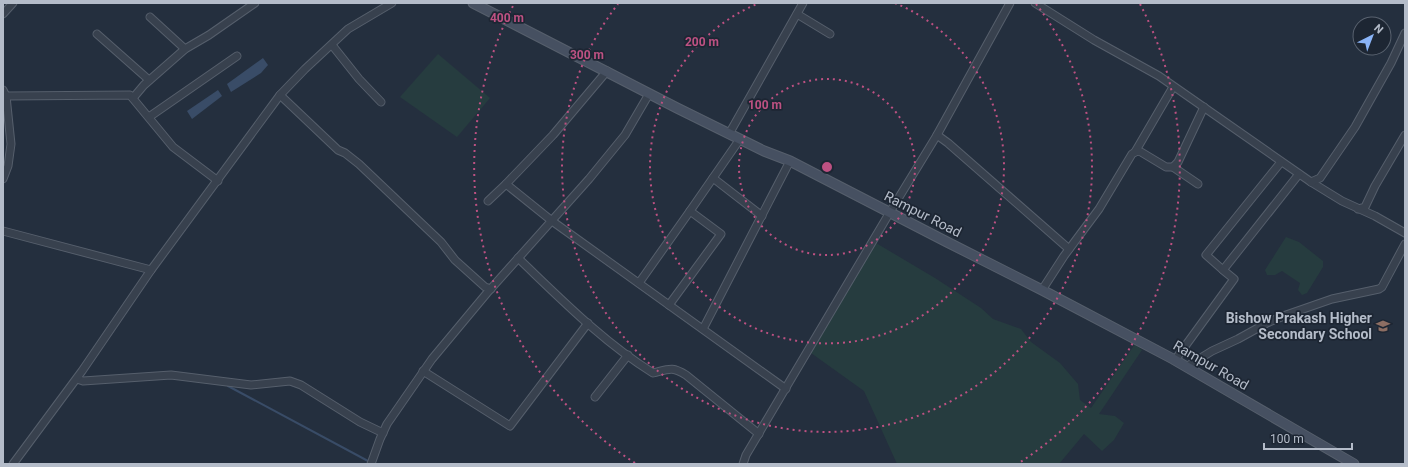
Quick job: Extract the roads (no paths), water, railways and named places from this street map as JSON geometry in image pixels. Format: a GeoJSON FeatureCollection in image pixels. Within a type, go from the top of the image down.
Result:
{"type":"FeatureCollection","features":[{"type":"Feature","properties":{"kind":"main road","name":"Rampur Road"},"geometry":{"type":"LineString","coordinates":[[473,3],[649,94],[764,152],[790,161],[1042,290],[1186,366],[1354,464]]}},
{"type":"Feature","properties":{"kind":"street"},"geometry":{"type":"LineString","coordinates":[[3,14],[13,3]]}},
{"type":"Feature","properties":{"kind":"street"},"geometry":{"type":"LineString","coordinates":[[132,98],[149,80],[185,49],[209,35],[255,3]]}},
{"type":"Feature","properties":{"kind":"street"},"geometry":{"type":"LineString","coordinates":[[12,464],[76,379],[151,270],[218,181],[280,94],[348,29],[392,3]]}},
{"type":"Feature","properties":{"kind":"street"},"geometry":{"type":"LineString","coordinates":[[729,134],[803,3]]}},
{"type":"Feature","properties":{"kind":"street"},"geometry":{"type":"LineString","coordinates":[[743,464],[746,455],[937,135],[1010,3]]}},
{"type":"Feature","properties":{"kind":"street"},"geometry":{"type":"LineString","coordinates":[[1035,3],[1094,40],[1159,76],[1173,88],[1204,107],[1281,162],[1342,202],[1375,216],[1405,233]]}},
{"type":"Feature","properties":{"kind":"street"},"geometry":{"type":"LineString","coordinates":[[797,14],[830,34]]}},
{"type":"Feature","properties":{"kind":"street"},"geometry":{"type":"LineString","coordinates":[[150,17],[185,49]]}},
{"type":"Feature","properties":{"kind":"street"},"geometry":{"type":"LineString","coordinates":[[1311,182],[1320,178],[1355,127],[1391,63],[1405,33]]}},
{"type":"Feature","properties":{"kind":"street"},"geometry":{"type":"LineString","coordinates":[[97,34],[149,80]]}},
{"type":"Feature","properties":{"kind":"street"},"geometry":{"type":"LineString","coordinates":[[332,45],[359,79],[381,102]]}},
{"type":"Feature","properties":{"kind":"street"},"geometry":{"type":"LineString","coordinates":[[149,117],[237,56]]}},
{"type":"Feature","properties":{"kind":"street"},"geometry":{"type":"LineString","coordinates":[[488,201],[553,134],[607,71]]}},
{"type":"Feature","properties":{"kind":"street"},"geometry":{"type":"LineString","coordinates":[[1042,290],[1069,249],[1099,210],[1173,88]]}},
{"type":"Feature","properties":{"kind":"street"},"geometry":{"type":"LineString","coordinates":[[3,179],[8,166],[11,144],[4,93],[130,95],[173,147],[218,181]]}},
{"type":"Feature","properties":{"kind":"street"},"geometry":{"type":"LineString","coordinates":[[280,94],[338,150],[345,152],[359,164],[441,242],[455,260],[485,287],[491,288]]}},
{"type":"Feature","properties":{"kind":"street"},"geometry":{"type":"LineString","coordinates":[[372,464],[387,424],[423,371],[491,288],[589,179],[625,135],[649,94]]}},
{"type":"Feature","properties":{"kind":"street"},"geometry":{"type":"LineString","coordinates":[[1174,167],[1178,162],[1204,107]]}},
{"type":"Feature","properties":{"kind":"street"},"geometry":{"type":"LineString","coordinates":[[937,135],[1069,249]]}},
{"type":"Feature","properties":{"kind":"street"},"geometry":{"type":"LineString","coordinates":[[1358,209],[1365,207],[1375,186],[1405,135]]}},
{"type":"Feature","properties":{"kind":"street"},"geometry":{"type":"LineString","coordinates":[[639,283],[740,139]]}},
{"type":"Feature","properties":{"kind":"street"},"geometry":{"type":"LineString","coordinates":[[1135,152],[1141,152],[1166,167],[1174,167],[1198,184]]}},
{"type":"Feature","properties":{"kind":"street"},"geometry":{"type":"LineString","coordinates":[[703,329],[790,161]]}},
{"type":"Feature","properties":{"kind":"street"},"geometry":{"type":"LineString","coordinates":[[1175,360],[1234,279],[1206,255],[1281,162]]}},
{"type":"Feature","properties":{"kind":"street"},"geometry":{"type":"LineString","coordinates":[[1223,270],[1299,174]]}},
{"type":"Feature","properties":{"kind":"street"},"geometry":{"type":"LineString","coordinates":[[713,178],[762,216]]}},
{"type":"Feature","properties":{"kind":"street"},"geometry":{"type":"LineString","coordinates":[[506,184],[552,221],[786,388]]}},
{"type":"Feature","properties":{"kind":"street"},"geometry":{"type":"LineString","coordinates":[[1369,200],[1369,208],[1375,216]]}},
{"type":"Feature","properties":{"kind":"street"},"geometry":{"type":"LineString","coordinates":[[669,305],[721,234],[690,211]]}},
{"type":"Feature","properties":{"kind":"street"},"geometry":{"type":"LineString","coordinates":[[3,231],[151,270]]}},
{"type":"Feature","properties":{"kind":"street"},"geometry":{"type":"LineString","coordinates":[[1186,366],[1212,351],[1286,315],[1332,299],[1379,289],[1382,287],[1405,244]]}},
{"type":"Feature","properties":{"kind":"street"},"geometry":{"type":"LineString","coordinates":[[518,258],[588,324],[628,355],[653,373],[672,369],[682,372],[759,434]]}},
{"type":"Feature","properties":{"kind":"street"},"geometry":{"type":"LineString","coordinates":[[423,371],[510,426],[588,324]]}},
{"type":"Feature","properties":{"kind":"street"},"geometry":{"type":"LineString","coordinates":[[595,397],[628,355]]}},
{"type":"Feature","properties":{"kind":"street"},"geometry":{"type":"LineString","coordinates":[[76,379],[83,381],[171,375],[251,385],[290,381],[301,384],[360,422],[383,433]]}},
{"type":"Feature","properties":{"kind":"water"},"geometry":{"type":"Polygon","coordinates":[[[263,58],[268,65],[261,73],[231,92],[227,84],[263,58]]]}},
{"type":"Feature","properties":{"kind":"water"},"geometry":{"type":"Polygon","coordinates":[[[218,90],[222,96],[192,119],[187,111],[218,90]]]}},
{"type":"Feature","properties":{"kind":"waterway"},"geometry":{"type":"LineString","coordinates":[[228,386],[368,461]]}},
{"type":"Feature","properties":{"kind":"place","name":"Bishow Prakash Higher Secondary School"},"geometry":{"type":"Point","coordinates":[1383,326]}}]}
